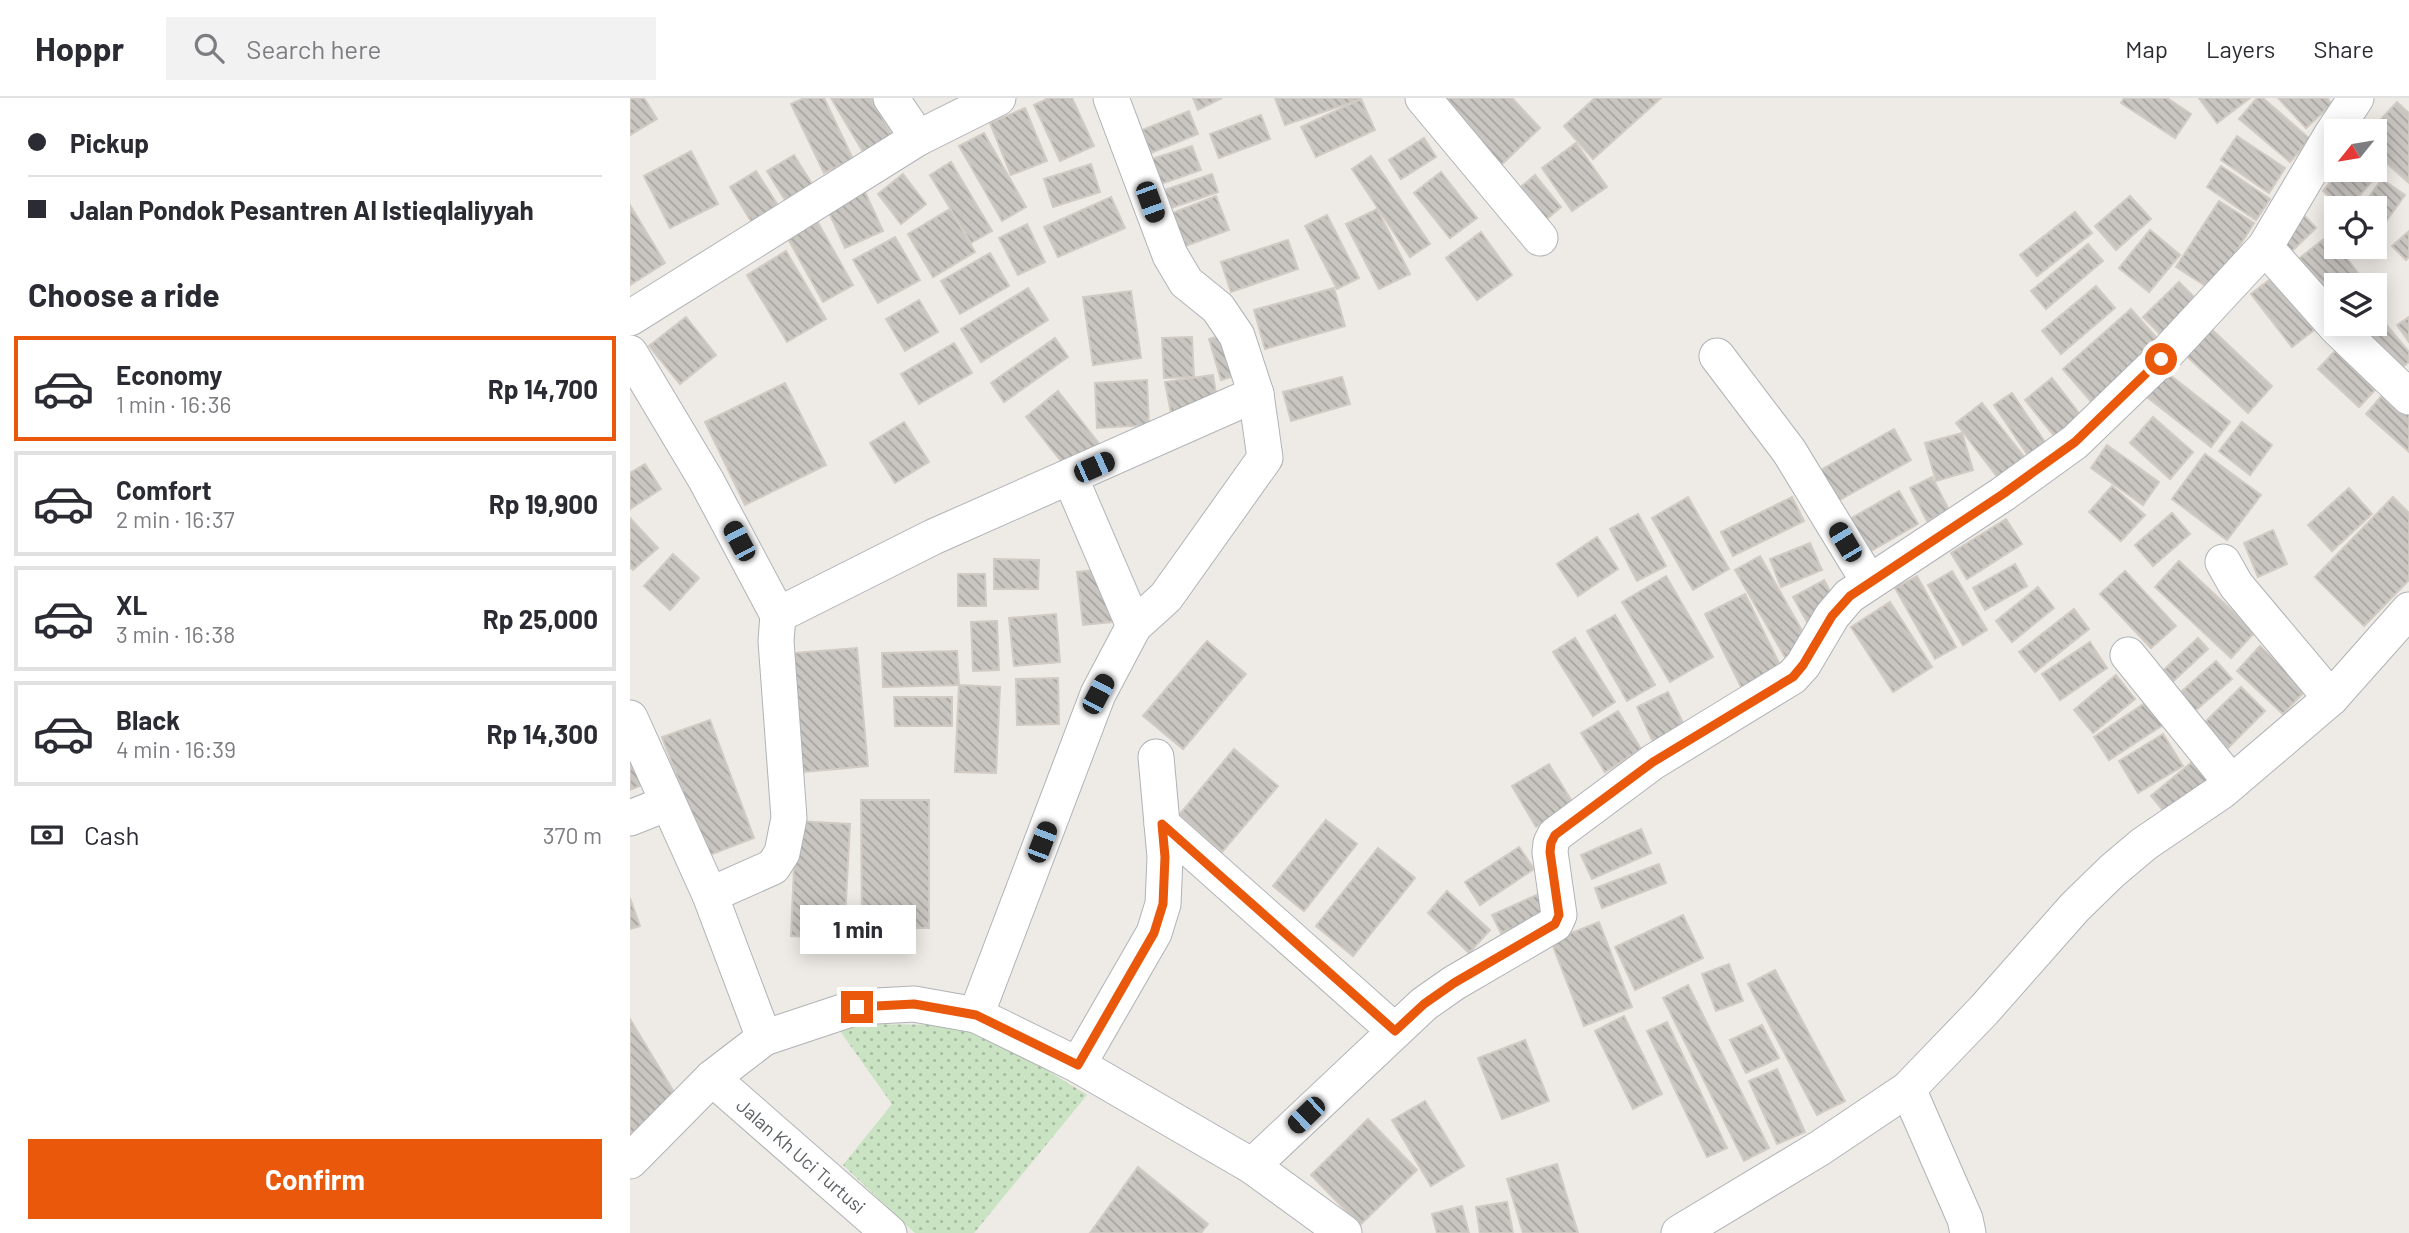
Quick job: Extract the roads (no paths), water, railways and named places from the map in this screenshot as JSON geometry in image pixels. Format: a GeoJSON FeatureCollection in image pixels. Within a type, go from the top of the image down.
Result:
{"type":"FeatureCollection","features":[{"type":"Feature","properties":{"kind":"street"},"geometry":{"type":"LineString","coordinates":[[891,98],[918,138]]}},
{"type":"Feature","properties":{"kind":"street"},"geometry":{"type":"LineString","coordinates":[[630,318],[918,138],[998,98]]}},
{"type":"Feature","properties":{"kind":"street"},"geometry":{"type":"LineString","coordinates":[[976,1015],[1098,694],[1134,626],[1166,597],[1265,458],[1256,394],[1237,336],[1218,308],[1186,282],[1170,255],[1111,98]]}},
{"type":"Feature","properties":{"kind":"street"},"geometry":{"type":"LineString","coordinates":[[1423,98],[1540,238]]}},
{"type":"Feature","properties":{"kind":"street"},"geometry":{"type":"LineString","coordinates":[[1252,1166],[1424,1004],[1454,983],[1555,924],[1559,915],[1550,852],[1555,835],[1653,762],[1793,677],[1832,616],[1850,596],[2003,494],[2075,442],[2161,359],[2265,247],[2356,98]]}},
{"type":"Feature","properties":{"kind":"street"},"geometry":{"type":"LineString","coordinates":[[2265,247],[2324,309]]}},
{"type":"Feature","properties":{"kind":"street"},"geometry":{"type":"LineString","coordinates":[[2350,336],[2409,397]]}},
{"type":"Feature","properties":{"kind":"street"},"geometry":{"type":"LineString","coordinates":[[630,353],[706,480],[778,615],[776,641],[789,818],[782,853],[773,867],[710,895]]}},
{"type":"Feature","properties":{"kind":"street"},"geometry":{"type":"LineString","coordinates":[[1717,356],[1789,451],[1869,582]]}},
{"type":"Feature","properties":{"kind":"street"},"geometry":{"type":"LineString","coordinates":[[778,615],[933,537],[1256,394]]}},
{"type":"Feature","properties":{"kind":"street"},"geometry":{"type":"LineString","coordinates":[[1070,477],[1134,626]]}},
{"type":"Feature","properties":{"kind":"street"},"geometry":{"type":"LineString","coordinates":[[2223,562],[2236,585],[2331,698]]}},
{"type":"Feature","properties":{"kind":"street"},"geometry":{"type":"LineString","coordinates":[[1679,1233],[1820,1149],[1908,1089],[1984,1010],[2075,907],[2112,871],[2144,844],[2231,782],[2331,698],[2409,610]]}},
{"type":"Feature","properties":{"kind":"street"},"geometry":{"type":"LineString","coordinates":[[2128,655],[2231,782]]}},
{"type":"Feature","properties":{"kind":"street"},"geometry":{"type":"LineString","coordinates":[[630,718],[710,895],[764,1038]]}},
{"type":"Feature","properties":{"kind":"street"},"geometry":{"type":"LineString","coordinates":[[1078,1065],[1154,933],[1163,904],[1165,857],[1156,757]]}},
{"type":"Feature","properties":{"kind":"street"},"geometry":{"type":"LineString","coordinates":[[630,818],[668,803]]}},
{"type":"Feature","properties":{"kind":"street"},"geometry":{"type":"LineString","coordinates":[[1162,824],[1395,1031]]}},
{"type":"Feature","properties":{"kind":"street"},"geometry":{"type":"LineString","coordinates":[[630,1161],[712,1078],[764,1038],[857,1007],[914,1004],[976,1015],[1078,1065],[1252,1166],[1344,1233]]}},
{"type":"Feature","properties":{"kind":"street","name":"Jalan Kh Uci Turtusi"},"geometry":{"type":"LineString","coordinates":[[712,1078],[889,1233]]}},
{"type":"Feature","properties":{"kind":"street"},"geometry":{"type":"LineString","coordinates":[[1908,1089],[1965,1219],[1968,1233]]}}]}
